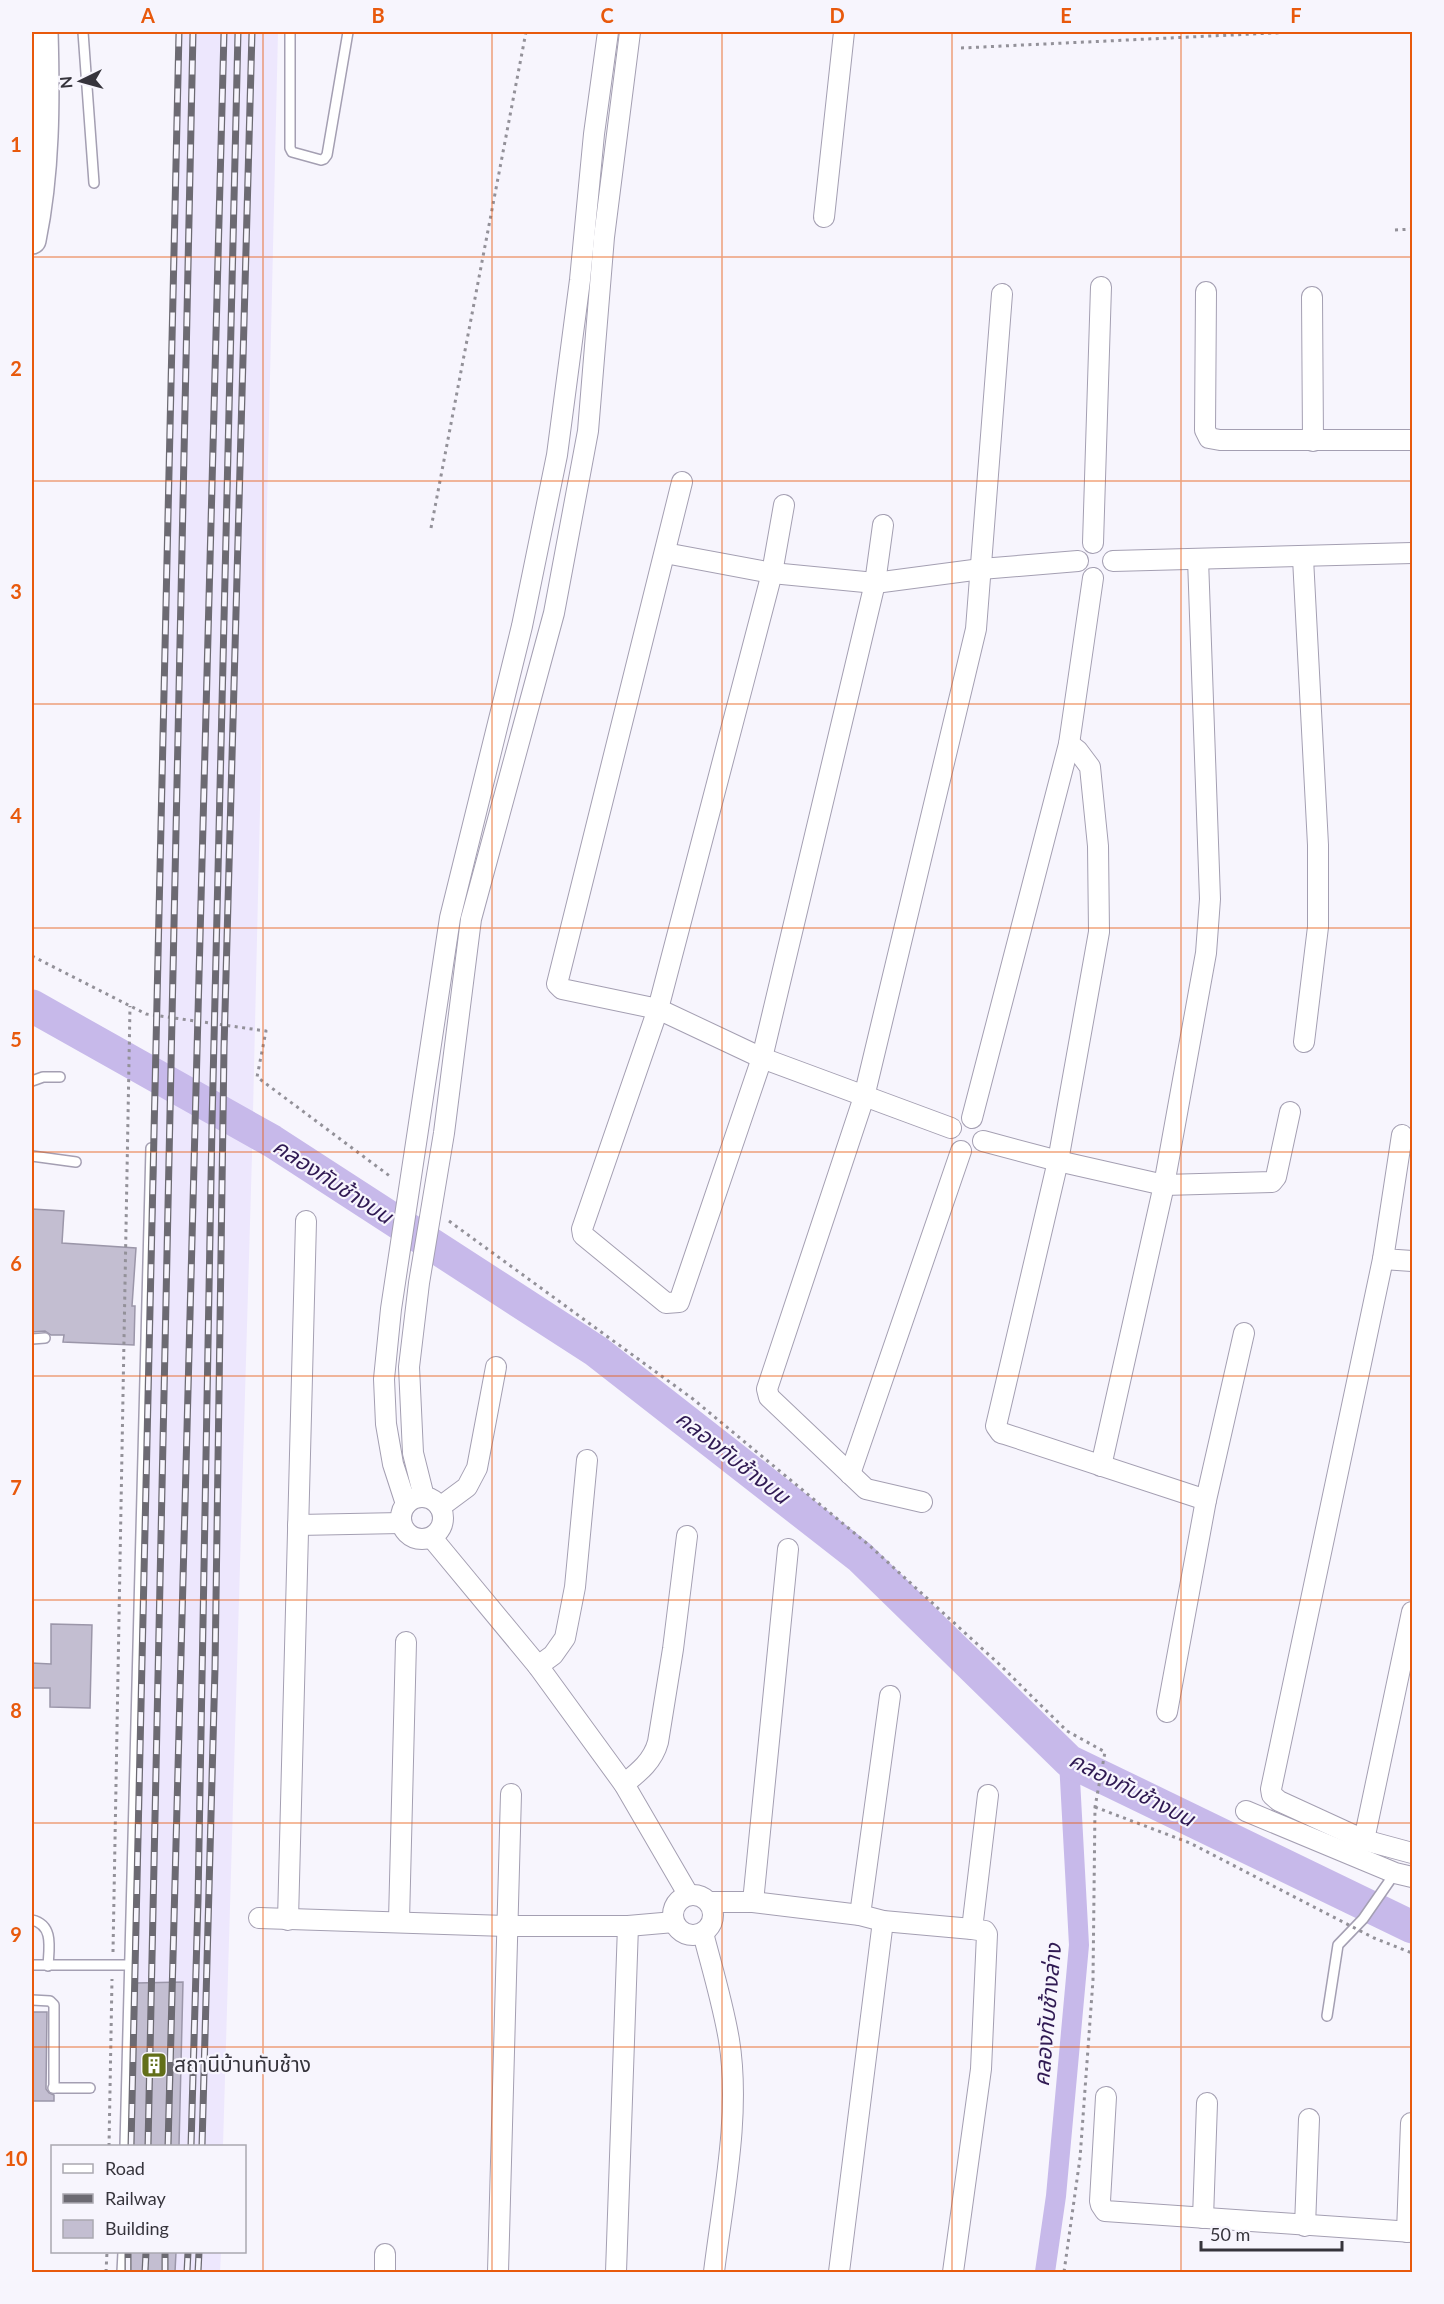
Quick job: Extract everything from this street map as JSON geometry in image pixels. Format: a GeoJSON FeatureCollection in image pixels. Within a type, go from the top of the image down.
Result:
{"type":"FeatureCollection","features":[{"type":"Feature","properties":{"kind":"main road"},"geometry":{"type":"LineString","coordinates":[[32,240],[37,216],[46,115],[44,32]]}},
{"type":"Feature","properties":{"kind":"street"},"geometry":{"type":"LineString","coordinates":[[496,1367],[477,1468],[467,1487],[424,1502],[401,1512],[400,1523],[407,1534],[419,1540],[432,1538],[440,1530],[444,1518],[424,1502],[393,1464],[386,1424],[384,1379],[391,1309],[450,918],[522,626],[557,455],[580,280],[594,134],[608,32]]}},
{"type":"Feature","properties":{"kind":"street"},"geometry":{"type":"LineString","coordinates":[[424,1502],[413,1453],[409,1367],[419,1283],[444,1133],[471,919],[549,632],[588,431],[605,225],[630,32]]}},
{"type":"Feature","properties":{"kind":"street"},"geometry":{"type":"LineString","coordinates":[[824,217],[844,32]]}},
{"type":"Feature","properties":{"kind":"street"},"geometry":{"type":"LineString","coordinates":[[580,280],[600,282]]}},
{"type":"Feature","properties":{"kind":"street"},"geometry":{"type":"LineString","coordinates":[[1094,543],[1101,287]]}},
{"type":"Feature","properties":{"kind":"street"},"geometry":{"type":"LineString","coordinates":[[1206,292],[1204,430],[1209,438],[1313,441],[1413,440]]}},
{"type":"Feature","properties":{"kind":"street"},"geometry":{"type":"LineString","coordinates":[[922,1502],[866,1489],[769,1397],[767,1389],[864,1097],[976,629],[1002,294]]}},
{"type":"Feature","properties":{"kind":"street"},"geometry":{"type":"LineString","coordinates":[[1312,297],[1313,441]]}},
{"type":"Feature","properties":{"kind":"street"},"geometry":{"type":"LineString","coordinates":[[682,482],[558,984],[562,989],[658,1009],[762,1058],[951,1128]]}},
{"type":"Feature","properties":{"kind":"street"},"geometry":{"type":"LineString","coordinates":[[784,505],[772,573],[658,1009],[582,1229],[583,1235],[666,1303],[679,1302],[762,1058],[875,583],[883,525]]}},
{"type":"Feature","properties":{"kind":"street"},"geometry":{"type":"LineString","coordinates":[[1094,543],[1105,546],[1113,561],[1108,573],[1102,577],[1093,578],[1083,573],[1078,561],[1082,549],[1094,543]]}},
{"type":"Feature","properties":{"kind":"street"},"geometry":{"type":"LineString","coordinates":[[665,553],[772,573],[875,583],[981,569],[1078,561]]}},
{"type":"Feature","properties":{"kind":"street"},"geometry":{"type":"LineString","coordinates":[[1113,561],[1303,558],[1413,553]]}},
{"type":"Feature","properties":{"kind":"street"},"geometry":{"type":"LineString","coordinates":[[1101,1466],[1164,1185],[1206,954],[1210,899],[1198,558]]}},
{"type":"Feature","properties":{"kind":"street"},"geometry":{"type":"LineString","coordinates":[[1303,558],[1318,845],[1318,927],[1304,1042]]}},
{"type":"Feature","properties":{"kind":"street"},"geometry":{"type":"LineString","coordinates":[[972,1118],[1069,744],[1093,578]]}},
{"type":"Feature","properties":{"kind":"street"},"geometry":{"type":"LineString","coordinates":[[522,626],[549,632]]}},
{"type":"Feature","properties":{"kind":"street"},"geometry":{"type":"LineString","coordinates":[[1069,744],[1078,751],[1090,767],[1098,846],[1100,932],[1058,1161],[996,1426],[1000,1433],[1206,1500]]}},
{"type":"Feature","properties":{"kind":"street"},"geometry":{"type":"LineString","coordinates":[[444,962],[463,970]]}},
{"type":"Feature","properties":{"kind":"street"},"geometry":{"type":"LineString","coordinates":[[983,1141],[1164,1185],[1272,1182],[1279,1166],[1290,1112]]}},
{"type":"Feature","properties":{"kind":"street"},"geometry":{"type":"LineString","coordinates":[[972,1118],[981,1124],[983,1141],[974,1150],[961,1151],[951,1142],[951,1128],[959,1119],[972,1118]]}},
{"type":"Feature","properties":{"kind":"street"},"geometry":{"type":"LineString","coordinates":[[1402,1135],[1383,1259],[1271,1789],[1272,1795],[1279,1801],[1364,1840],[1413,1853]]}},
{"type":"Feature","properties":{"kind":"street"},"geometry":{"type":"LineString","coordinates":[[850,1474],[961,1151]]}},
{"type":"Feature","properties":{"kind":"street"},"geometry":{"type":"LineString","coordinates":[[288,1920],[306,1221]]}},
{"type":"Feature","properties":{"kind":"street"},"geometry":{"type":"LineString","coordinates":[[1383,1259],[1413,1261]]}},
{"type":"Feature","properties":{"kind":"street"},"geometry":{"type":"LineString","coordinates":[[391,1309],[416,1312]]}},
{"type":"Feature","properties":{"kind":"street"},"geometry":{"type":"LineString","coordinates":[[1167,1712],[1206,1500],[1244,1333]]}},
{"type":"Feature","properties":{"kind":"street"},"geometry":{"type":"LineString","coordinates":[[538,1666],[553,1654],[564,1638],[575,1587],[587,1460]]}},
{"type":"Feature","properties":{"kind":"street"},"geometry":{"type":"LineString","coordinates":[[298,1525],[400,1523]]}},
{"type":"Feature","properties":{"kind":"street"},"geometry":{"type":"LineString","coordinates":[[624,1784],[648,1762],[655,1753],[658,1743],[673,1649],[687,1536]]}},
{"type":"Feature","properties":{"kind":"street"},"geometry":{"type":"LineString","coordinates":[[432,1538],[538,1666],[624,1784],[688,1894]]}},
{"type":"Feature","properties":{"kind":"street"},"geometry":{"type":"LineString","coordinates":[[753,1902],[788,1549]]}},
{"type":"Feature","properties":{"kind":"street"},"geometry":{"type":"LineString","coordinates":[[1364,1840],[1413,1612]]}},
{"type":"Feature","properties":{"kind":"street"},"geometry":{"type":"LineString","coordinates":[[399,1922],[406,1642]]}},
{"type":"Feature","properties":{"kind":"street"},"geometry":{"type":"LineString","coordinates":[[861,1915],[890,1696]]}},
{"type":"Feature","properties":{"kind":"street"},"geometry":{"type":"LineString","coordinates":[[498,2272],[506,1926],[512,1794]]}},
{"type":"Feature","properties":{"kind":"street"},"geometry":{"type":"LineString","coordinates":[[972,1929],[988,1795]]}},
{"type":"Feature","properties":{"kind":"street"},"geometry":{"type":"LineString","coordinates":[[1246,1811],[1398,1879]]}},
{"type":"Feature","properties":{"kind":"street"},"geometry":{"type":"LineString","coordinates":[[710,1902],[714,1913],[711,1925],[703,1933],[692,1935],[681,1932],[674,1922],[672,1910],[678,1900],[688,1894],[700,1895],[710,1902],[753,1902],[861,1915],[883,1921],[972,1929],[985,1931],[987,1934],[981,2068],[953,2272]]}},
{"type":"Feature","properties":{"kind":"street"},"geometry":{"type":"LineString","coordinates":[[259,1918],[506,1926],[628,1926],[674,1922]]}},
{"type":"Feature","properties":{"kind":"street"},"geometry":{"type":"LineString","coordinates":[[839,2272],[883,1921]]}},
{"type":"Feature","properties":{"kind":"street"},"geometry":{"type":"LineString","coordinates":[[616,2272],[628,1926]]}},
{"type":"Feature","properties":{"kind":"street"},"geometry":{"type":"LineString","coordinates":[[703,1933],[729,2041],[732,2088],[730,2139],[714,2272]]}},
{"type":"Feature","properties":{"kind":"street"},"geometry":{"type":"LineString","coordinates":[[1106,2097],[1100,2201],[1109,2213],[1410,2232],[1411,2124]]}},
{"type":"Feature","properties":{"kind":"street"},"geometry":{"type":"LineString","coordinates":[[1203,2218],[1208,2103]]}},
{"type":"Feature","properties":{"kind":"street"},"geometry":{"type":"LineString","coordinates":[[1305,2226],[1309,2119]]}},
{"type":"Feature","properties":{"kind":"lane"},"geometry":{"type":"LineString","coordinates":[[83,32],[94,183]]}},
{"type":"Feature","properties":{"kind":"lane"},"geometry":{"type":"LineString","coordinates":[[290,32],[288,142],[292,152],[321,160],[327,155],[348,32]]}},
{"type":"Feature","properties":{"kind":"lane"},"geometry":{"type":"LineString","coordinates":[[32,1081],[44,1077],[60,1077]]}},
{"type":"Feature","properties":{"kind":"lane"},"geometry":{"type":"LineString","coordinates":[[125,2145],[151,1148]]}},
{"type":"Feature","properties":{"kind":"lane"},"geometry":{"type":"LineString","coordinates":[[32,1156],[76,1162]]}},
{"type":"Feature","properties":{"kind":"lane"},"geometry":{"type":"LineString","coordinates":[[32,1339],[45,1338]]}},
{"type":"Feature","properties":{"kind":"lane"},"geometry":{"type":"LineString","coordinates":[[1327,2016],[1338,1945],[1398,1879]]}},
{"type":"Feature","properties":{"kind":"lane"},"geometry":{"type":"LineString","coordinates":[[32,1920],[43,1926],[48,1934],[48,1966]]}},
{"type":"Feature","properties":{"kind":"lane"},"geometry":{"type":"LineString","coordinates":[[32,1965],[129,1965]]}},
{"type":"Feature","properties":{"kind":"lane"},"geometry":{"type":"LineString","coordinates":[[32,2001],[50,2001],[54,2005],[54,2088],[90,2088]]}},
{"type":"Feature","properties":{"kind":"lane"},"geometry":{"type":"LineString","coordinates":[[122,2272],[123,2253]]}},
{"type":"Feature","properties":{"kind":"path"},"geometry":{"type":"LineString","coordinates":[[431,528],[526,32]]}},
{"type":"Feature","properties":{"kind":"path"},"geometry":{"type":"LineString","coordinates":[[961,48],[1294,32]]}},
{"type":"Feature","properties":{"kind":"path"},"geometry":{"type":"LineString","coordinates":[[1395,230],[1413,229]]}},
{"type":"Feature","properties":{"kind":"path"},"geometry":{"type":"LineString","coordinates":[[32,956],[146,1014],[266,1031],[258,1077],[399,1184]]}},
{"type":"Feature","properties":{"kind":"path"},"geometry":{"type":"LineString","coordinates":[[109,2145],[130,1006]]}},
{"type":"Feature","properties":{"kind":"path"},"geometry":{"type":"LineString","coordinates":[[447,1220],[693,1399],[870,1546],[999,1664],[1067,1731],[1105,1752],[1095,1807],[1093,1980],[1080,2158],[1064,2272]]}},
{"type":"Feature","properties":{"kind":"path"},"geometry":{"type":"LineString","coordinates":[[1095,1807],[1190,1843],[1374,1938],[1413,1953]]}},
{"type":"Feature","properties":{"kind":"path"},"geometry":{"type":"LineString","coordinates":[[106,2272],[107,2253]]}},
{"type":"Feature","properties":{"kind":"shaded area"},"geometry":{"type":"Polygon","coordinates":[[[180,32],[278,32],[252,1155],[223,2145],[133,2145],[180,32]]]}},
{"type":"Feature","properties":{"kind":"shaded area"},"geometry":{"type":"Polygon","coordinates":[[[131,2253],[221,2253],[220,2272],[130,2272],[131,2253]]]}},
{"type":"Feature","properties":{"kind":"building"},"geometry":{"type":"Polygon","coordinates":[[[32,1209],[64,1211],[62,1243],[136,1248],[132,1306],[135,1306],[134,1345],[63,1342],[64,1335],[51,1335],[45,1331],[32,1332],[32,1209]]]}},
{"type":"Feature","properties":{"kind":"building"},"geometry":{"type":"Polygon","coordinates":[[[51,1624],[92,1625],[90,1708],[50,1707],[50,1688],[32,1688],[32,1663],[51,1664],[51,1624]]]}},
{"type":"Feature","properties":{"kind":"building","name":"สถานีบ้านทับช้าง"},"geometry":{"type":"Polygon","coordinates":[[[183,1982],[179,2145],[132,2145],[136,1983],[183,1982]]]}},
{"type":"Feature","properties":{"kind":"building"},"geometry":{"type":"Polygon","coordinates":[[[32,2012],[47,2012],[46,2089],[54,2095],[54,2101],[32,2101],[32,2012]]]}},
{"type":"Feature","properties":{"kind":"building"},"geometry":{"type":"Polygon","coordinates":[[[130,2253],[176,2253],[175,2272],[129,2272],[130,2253]]]}},
{"type":"Feature","properties":{"kind":"waterway","name":"คลองทับช้างบน"},"geometry":{"type":"LineString","coordinates":[[32,1006],[272,1141],[596,1351],[860,1557],[1069,1761],[1412,1927]]}},
{"type":"Feature","properties":{"kind":"waterway","name":"คลองทับช้างล่าง"},"geometry":{"type":"LineString","coordinates":[[1045,2272],[1056,2196],[1079,1945],[1069,1761]]}},
{"type":"Feature","properties":{"kind":"railway"},"geometry":{"type":"LineString","coordinates":[[131,2145],[179,32]]}},
{"type":"Feature","properties":{"kind":"railway"},"geometry":{"type":"LineString","coordinates":[[148,2145],[193,32]]}},
{"type":"Feature","properties":{"kind":"railway"},"geometry":{"type":"LineString","coordinates":[[168,2145],[224,32]]}},
{"type":"Feature","properties":{"kind":"railway"},"geometry":{"type":"LineString","coordinates":[[191,2145],[238,32]]}},
{"type":"Feature","properties":{"kind":"railway"},"geometry":{"type":"LineString","coordinates":[[202,2145],[215,1668],[224,1048],[252,32]]}},
{"type":"Feature","properties":{"kind":"railway"},"geometry":{"type":"LineString","coordinates":[[128,2253],[128,2272]]}},
{"type":"Feature","properties":{"kind":"railway"},"geometry":{"type":"LineString","coordinates":[[145,2272],[146,2253]]}},
{"type":"Feature","properties":{"kind":"railway"},"geometry":{"type":"LineString","coordinates":[[165,2253],[165,2272]]}},
{"type":"Feature","properties":{"kind":"railway"},"geometry":{"type":"LineString","coordinates":[[187,2272],[188,2253]]}},
{"type":"Feature","properties":{"kind":"railway"},"geometry":{"type":"LineString","coordinates":[[198,2272],[199,2253]]}},
{"type":"Feature","properties":{"kind":"place","name":"สถานีบ้านทับช้าง"},"geometry":{"type":"Point","coordinates":[154,2065]}}]}
